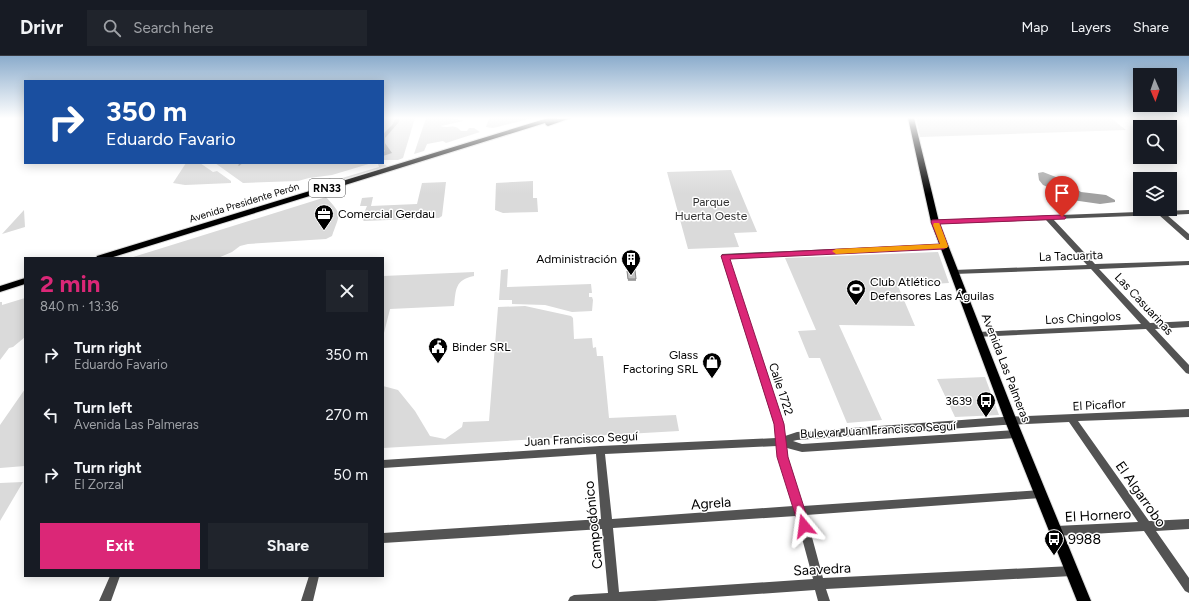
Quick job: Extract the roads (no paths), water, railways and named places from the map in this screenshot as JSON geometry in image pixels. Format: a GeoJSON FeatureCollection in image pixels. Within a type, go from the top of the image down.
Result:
{"type":"FeatureCollection","features":[{"type":"Feature","properties":{"kind":"main road","name":"Avenida Presidente Perón"},"geometry":{"type":"LineString","coordinates":[[103,257],[472,143]]}},
{"type":"Feature","properties":{"kind":"main road","name":"Avenida Presidente Perón"},"geometry":{"type":"LineString","coordinates":[[118,257],[486,143]]}},
{"type":"Feature","properties":{"kind":"main road","name":"Avenida Las Palmeras"},"geometry":{"type":"LineString","coordinates":[[917,143],[935,222],[1016,434],[1084,601]]}},
{"type":"Feature","properties":{"kind":"main road"},"geometry":{"type":"LineString","coordinates":[[0,289],[24,281]]}},
{"type":"Feature","properties":{"kind":"main road"},"geometry":{"type":"LineString","coordinates":[[0,294],[24,286]]}},
{"type":"Feature","properties":{"kind":"street"},"geometry":{"type":"LineString","coordinates":[[1177,212],[1189,212]]}},
{"type":"Feature","properties":{"kind":"street"},"geometry":{"type":"LineString","coordinates":[[935,222],[1133,214]]}},
{"type":"Feature","properties":{"kind":"street"},"geometry":{"type":"LineString","coordinates":[[1164,216],[1189,238]]}},
{"type":"Feature","properties":{"kind":"street","name":"Las Casuarinas"},"geometry":{"type":"LineString","coordinates":[[1048,218],[1189,371]]}},
{"type":"Feature","properties":{"kind":"street","name":"Calle 1722"},"geometry":{"type":"LineString","coordinates":[[824,601],[800,511],[783,457],[779,424],[725,256],[944,246]]}},
{"type":"Feature","properties":{"kind":"street","name":"La Tacuarita"},"geometry":{"type":"LineString","coordinates":[[954,272],[1189,262]]}},
{"type":"Feature","properties":{"kind":"street","name":"Los Chingolos"},"geometry":{"type":"LineString","coordinates":[[978,335],[1189,324]]}},
{"type":"Feature","properties":{"kind":"street","name":"El Picaflor"},"geometry":{"type":"LineString","coordinates":[[1011,421],[1189,413]]}},
{"type":"Feature","properties":{"kind":"street","name":"El Algarrobo"},"geometry":{"type":"LineString","coordinates":[[1071,418],[1189,587]]}},
{"type":"Feature","properties":{"kind":"street","name":"Bulevar Juan Francisco Seguí"},"geometry":{"type":"LineString","coordinates":[[781,442],[797,436],[1011,421]]}},
{"type":"Feature","properties":{"kind":"street","name":"Bulevar Juan Francisco Seguí"},"geometry":{"type":"LineString","coordinates":[[781,442],[802,448],[1016,434]]}},
{"type":"Feature","properties":{"kind":"street","name":"Juan Francisco Seguí"},"geometry":{"type":"LineString","coordinates":[[384,464],[600,450],[781,442]]}},
{"type":"Feature","properties":{"kind":"street","name":"Campodónico"},"geometry":{"type":"LineString","coordinates":[[600,450],[614,597]]}},
{"type":"Feature","properties":{"kind":"street","name":"Agrela"},"geometry":{"type":"LineString","coordinates":[[384,538],[1041,494]]}},
{"type":"Feature","properties":{"kind":"street","name":"El Hornero"},"geometry":{"type":"LineString","coordinates":[[1056,531],[1189,524]]}},
{"type":"Feature","properties":{"kind":"street","name":"Saavedra"},"geometry":{"type":"LineString","coordinates":[[574,601],[614,597],[820,584],[1072,571]]}},
{"type":"Feature","properties":{"kind":"street"},"geometry":{"type":"LineString","coordinates":[[105,601],[115,577]]}},
{"type":"Feature","properties":{"kind":"street"},"geometry":{"type":"LineString","coordinates":[[307,601],[314,577]]}},
{"type":"Feature","properties":{"kind":"place","name":"Comercial Gerdau"},"geometry":{"type":"Point","coordinates":[324,231]}},
{"type":"Feature","properties":{"kind":"place","name":"Administración"},"geometry":{"type":"Point","coordinates":[631,276]}},
{"type":"Feature","properties":{"kind":"place","name":"Club Atlético Defensores Las Águilas"},"geometry":{"type":"Point","coordinates":[856,306]}},
{"type":"Feature","properties":{"kind":"place","name":"Binder SRL"},"geometry":{"type":"Point","coordinates":[438,364]}},
{"type":"Feature","properties":{"kind":"place","name":"Glass Factoring SRL"},"geometry":{"type":"Point","coordinates":[712,379]}},
{"type":"Feature","properties":{"kind":"place","name":"3639"},"geometry":{"type":"Point","coordinates":[986,418]}},
{"type":"Feature","properties":{"kind":"place","name":"9988"},"geometry":{"type":"Point","coordinates":[1054,556]}},
{"type":"Feature","properties":{"kind":"park label","name":"Parque Huerta Oeste"},"geometry":{"type":"Point","coordinates":[711,209]}}]}
